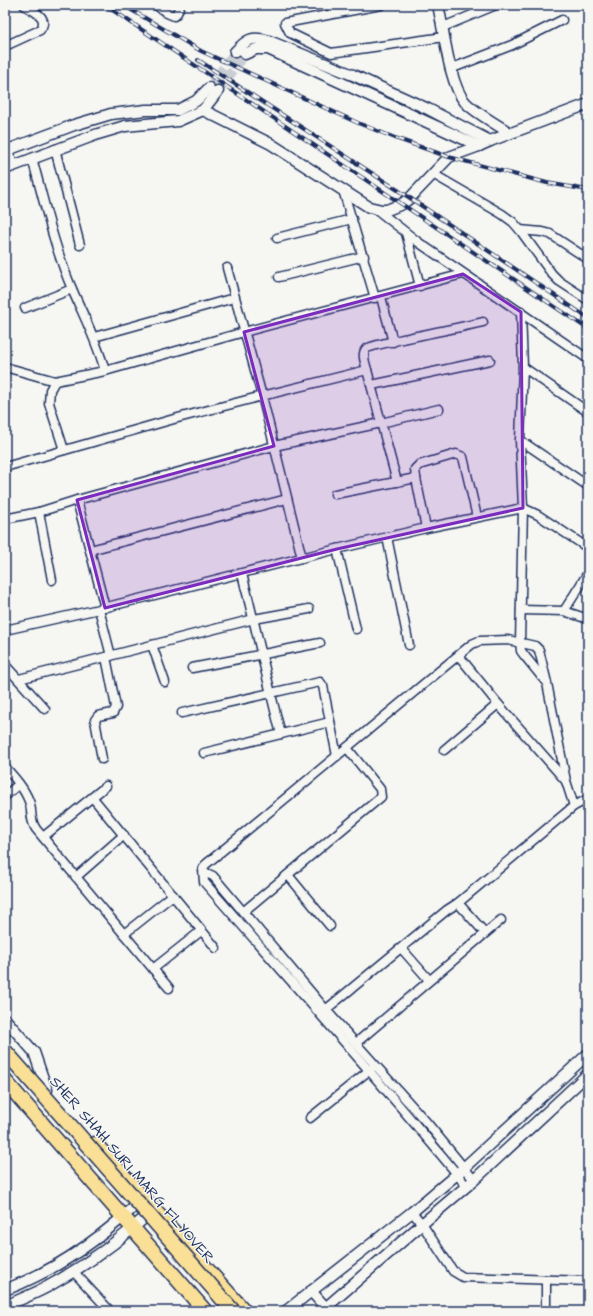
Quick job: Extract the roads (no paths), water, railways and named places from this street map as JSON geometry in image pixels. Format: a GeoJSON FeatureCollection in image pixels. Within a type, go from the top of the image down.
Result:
{"type":"FeatureCollection","features":[{"type":"Feature","properties":{"kind":"highway"},"geometry":{"type":"LineString","coordinates":[[5,1042],[244,1311]]}},
{"type":"Feature","properties":{"kind":"highway","name":"SHER SHAH SURI MARG FLYOVER"},"geometry":{"type":"LineString","coordinates":[[5,1051],[233,1311]]}},
{"type":"Feature","properties":{"kind":"highway","name":"SHER SHAH SURI MARG FLYOVER"},"geometry":{"type":"LineString","coordinates":[[5,1065],[221,1311]]}},
{"type":"Feature","properties":{"kind":"highway"},"geometry":{"type":"LineString","coordinates":[[5,1081],[205,1311]]}},
{"type":"Feature","properties":{"kind":"street"},"geometry":{"type":"LineString","coordinates":[[5,46],[42,28],[42,17],[24,5]]}},
{"type":"Feature","properties":{"kind":"street"},"geometry":{"type":"LineString","coordinates":[[156,5],[172,16],[177,13],[180,5]]}},
{"type":"Feature","properties":{"kind":"street"},"geometry":{"type":"LineString","coordinates":[[381,5],[285,23],[290,34],[331,54],[444,32],[496,5]]}},
{"type":"Feature","properties":{"kind":"street"},"geometry":{"type":"LineString","coordinates":[[438,5],[450,69],[461,96],[466,102],[510,133]]}},
{"type":"Feature","properties":{"kind":"street"},"geometry":{"type":"LineString","coordinates":[[450,69],[512,45],[562,20]]}},
{"type":"Feature","properties":{"kind":"street"},"geometry":{"type":"LineString","coordinates":[[480,146],[268,49],[256,49],[240,53],[248,40],[255,39],[269,41],[353,75],[428,109],[490,141]]}},
{"type":"Feature","properties":{"kind":"street"},"geometry":{"type":"LineString","coordinates":[[213,89],[203,110],[178,121],[125,126],[55,149],[9,167],[6,148],[112,114],[146,110],[178,110],[196,101],[213,89]]}},
{"type":"Feature","properties":{"kind":"street"},"geometry":{"type":"LineString","coordinates":[[203,110],[271,144],[369,207],[387,210],[402,204],[410,198],[449,157],[588,104]]}},
{"type":"Feature","properties":{"kind":"street"},"geometry":{"type":"LineString","coordinates":[[55,149],[80,245]]}},
{"type":"Feature","properties":{"kind":"street"},"geometry":{"type":"LineString","coordinates":[[32,158],[59,253],[72,289],[94,337],[105,371]]}},
{"type":"Feature","properties":{"kind":"street"},"geometry":{"type":"LineString","coordinates":[[433,174],[502,214],[513,222],[552,274],[588,300]]}},
{"type":"Feature","properties":{"kind":"street"},"geometry":{"type":"LineString","coordinates":[[343,190],[393,342]]}},
{"type":"Feature","properties":{"kind":"street"},"geometry":{"type":"LineString","coordinates":[[376,209],[406,233],[463,274],[588,359]]}},
{"type":"Feature","properties":{"kind":"street"},"geometry":{"type":"LineString","coordinates":[[277,238],[352,219]]}},
{"type":"Feature","properties":{"kind":"street"},"geometry":{"type":"LineString","coordinates":[[520,230],[550,234],[588,259]]}},
{"type":"Feature","properties":{"kind":"street"},"geometry":{"type":"LineString","coordinates":[[406,233],[420,286]]}},
{"type":"Feature","properties":{"kind":"street"},"geometry":{"type":"LineString","coordinates":[[280,276],[364,256]]}},
{"type":"Feature","properties":{"kind":"street"},"geometry":{"type":"LineString","coordinates":[[226,268],[262,396],[302,558]]}},
{"type":"Feature","properties":{"kind":"street"},"geometry":{"type":"LineString","coordinates":[[5,367],[55,381],[105,371],[244,332],[463,274]]}},
{"type":"Feature","properties":{"kind":"street"},"geometry":{"type":"LineString","coordinates":[[25,308],[72,289]]}},
{"type":"Feature","properties":{"kind":"street"},"geometry":{"type":"LineString","coordinates":[[94,337],[234,298]]}},
{"type":"Feature","properties":{"kind":"street"},"geometry":{"type":"LineString","coordinates":[[521,312],[523,367],[520,440],[522,508],[520,642],[521,651],[547,683]]}},
{"type":"Feature","properties":{"kind":"street"},"geometry":{"type":"LineString","coordinates":[[397,482],[364,354],[366,349],[483,322]]}},
{"type":"Feature","properties":{"kind":"street"},"geometry":{"type":"LineString","coordinates":[[372,385],[490,360]]}},
{"type":"Feature","properties":{"kind":"street"},"geometry":{"type":"LineString","coordinates":[[523,367],[588,412]]}},
{"type":"Feature","properties":{"kind":"street"},"geometry":{"type":"LineString","coordinates":[[5,468],[64,450],[262,396],[368,370]]}},
{"type":"Feature","properties":{"kind":"street"},"geometry":{"type":"LineString","coordinates":[[55,381],[50,390],[49,403],[64,450]]}},
{"type":"Feature","properties":{"kind":"street"},"geometry":{"type":"LineString","coordinates":[[5,519],[39,512],[76,500],[274,446],[381,423],[440,408]]}},
{"type":"Feature","properties":{"kind":"street"},"geometry":{"type":"LineString","coordinates":[[520,440],[588,486]]}},
{"type":"Feature","properties":{"kind":"street"},"geometry":{"type":"LineString","coordinates":[[426,528],[416,478],[416,467],[456,454],[463,457],[477,517]]}},
{"type":"Feature","properties":{"kind":"street"},"geometry":{"type":"LineString","coordinates":[[336,494],[416,478]]}},
{"type":"Feature","properties":{"kind":"street"},"geometry":{"type":"LineString","coordinates":[[90,550],[287,499]]}},
{"type":"Feature","properties":{"kind":"street"},"geometry":{"type":"LineString","coordinates":[[76,500],[90,550],[102,609],[116,707],[114,713],[98,716],[95,720],[102,759]]}},
{"type":"Feature","properties":{"kind":"street"},"geometry":{"type":"LineString","coordinates":[[5,630],[102,609],[387,537],[522,508],[538,515],[588,548]]}},
{"type":"Feature","properties":{"kind":"street"},"geometry":{"type":"LineString","coordinates":[[39,512],[52,580]]}},
{"type":"Feature","properties":{"kind":"street"},"geometry":{"type":"LineString","coordinates":[[387,537],[409,646]]}},
{"type":"Feature","properties":{"kind":"street"},"geometry":{"type":"LineString","coordinates":[[337,549],[356,629]]}},
{"type":"Feature","properties":{"kind":"street"},"geometry":{"type":"LineString","coordinates":[[564,611],[588,573]]}},
{"type":"Feature","properties":{"kind":"street"},"geometry":{"type":"LineString","coordinates":[[242,574],[281,734]]}},
{"type":"Feature","properties":{"kind":"street"},"geometry":{"type":"LineString","coordinates":[[19,679],[254,619],[309,609]]}},
{"type":"Feature","properties":{"kind":"street"},"geometry":{"type":"LineString","coordinates":[[521,610],[564,611],[588,619]]}},
{"type":"Feature","properties":{"kind":"street"},"geometry":{"type":"LineString","coordinates":[[470,1183],[461,1171],[392,1096],[356,1043],[287,977],[204,882],[205,865],[472,644],[479,641],[498,640],[520,642],[532,644],[540,650],[566,781],[574,806]]}},
{"type":"Feature","properties":{"kind":"street"},"geometry":{"type":"LineString","coordinates":[[192,668],[320,643]]}},
{"type":"Feature","properties":{"kind":"street"},"geometry":{"type":"LineString","coordinates":[[152,645],[165,682]]}},
{"type":"Feature","properties":{"kind":"street"},"geometry":{"type":"LineString","coordinates":[[459,656],[498,704],[566,781]]}},
{"type":"Feature","properties":{"kind":"street"},"geometry":{"type":"LineString","coordinates":[[5,665],[45,709]]}},
{"type":"Feature","properties":{"kind":"street"},"geometry":{"type":"LineString","coordinates":[[182,713],[320,682],[323,686],[337,756]]}},
{"type":"Feature","properties":{"kind":"street"},"geometry":{"type":"LineString","coordinates":[[444,750],[498,704]]}},
{"type":"Feature","properties":{"kind":"street"},"geometry":{"type":"LineString","coordinates":[[204,753],[330,722]]}},
{"type":"Feature","properties":{"kind":"street"},"geometry":{"type":"LineString","coordinates":[[243,912],[381,797],[380,790],[348,748]]}},
{"type":"Feature","properties":{"kind":"street"},"geometry":{"type":"LineString","coordinates":[[5,767],[19,784],[30,803],[32,823],[169,988]]}},
{"type":"Feature","properties":{"kind":"street"},"geometry":{"type":"LineString","coordinates":[[5,796],[19,784]]}},
{"type":"Feature","properties":{"kind":"street"},"geometry":{"type":"LineString","coordinates":[[43,837],[106,786]]}},
{"type":"Feature","properties":{"kind":"street"},"geometry":{"type":"LineString","coordinates":[[93,798],[216,948]]}},
{"type":"Feature","properties":{"kind":"street"},"geometry":{"type":"LineString","coordinates":[[323,1012],[402,949],[447,910],[458,903],[574,806],[588,799]]}},
{"type":"Feature","properties":{"kind":"street"},"geometry":{"type":"LineString","coordinates":[[76,877],[124,835]]}},
{"type":"Feature","properties":{"kind":"street"},"geometry":{"type":"LineString","coordinates":[[204,872],[213,876],[293,971],[323,1012],[373,1068]]}},
{"type":"Feature","properties":{"kind":"street"},"geometry":{"type":"LineString","coordinates":[[288,875],[330,926]]}},
{"type":"Feature","properties":{"kind":"street"},"geometry":{"type":"LineString","coordinates":[[124,934],[173,895]]}},
{"type":"Feature","properties":{"kind":"street"},"geometry":{"type":"LineString","coordinates":[[458,903],[485,933]]}},
{"type":"Feature","properties":{"kind":"street"},"geometry":{"type":"LineString","coordinates":[[356,1043],[500,920]]}},
{"type":"Feature","properties":{"kind":"street"},"geometry":{"type":"LineString","coordinates":[[154,969],[202,931]]}},
{"type":"Feature","properties":{"kind":"street"},"geometry":{"type":"LineString","coordinates":[[402,949],[429,980]]}},
{"type":"Feature","properties":{"kind":"street"},"geometry":{"type":"LineString","coordinates":[[287,977],[293,971]]}},
{"type":"Feature","properties":{"kind":"street"},"geometry":{"type":"LineString","coordinates":[[5,1018],[34,1052],[47,1090]]}},
{"type":"Feature","properties":{"kind":"street"},"geometry":{"type":"LineString","coordinates":[[286,1311],[412,1212],[461,1171],[588,1054]]}},
{"type":"Feature","properties":{"kind":"street"},"geometry":{"type":"LineString","coordinates":[[310,1118],[373,1068]]}},
{"type":"Feature","properties":{"kind":"street"},"geometry":{"type":"LineString","coordinates":[[311,1291],[324,1310],[470,1183],[588,1074]]}},
{"type":"Feature","properties":{"kind":"street"},"geometry":{"type":"LineString","coordinates":[[5,1290],[55,1267],[77,1254],[123,1218],[144,1198]]}},
{"type":"Feature","properties":{"kind":"street"},"geometry":{"type":"LineString","coordinates":[[5,1306],[47,1287],[133,1228],[154,1210]]}},
{"type":"Feature","properties":{"kind":"street"},"geometry":{"type":"LineString","coordinates":[[412,1212],[422,1224],[453,1271],[462,1278],[588,1280]]}},
{"type":"Feature","properties":{"kind":"street"},"geometry":{"type":"LineString","coordinates":[[73,1270],[110,1311]]}},
{"type":"Feature","properties":{"kind":"street"},"geometry":{"type":"LineString","coordinates":[[546,1280],[546,1311]]}},
{"type":"Feature","properties":{"kind":"tunnel"},"geometry":{"type":"LineString","coordinates":[[209,88],[235,52]]}},
{"type":"Feature","properties":{"kind":"tunnel"},"geometry":{"type":"LineString","coordinates":[[218,91],[245,54]]}},
{"type":"Feature","properties":{"kind":"railway"},"geometry":{"type":"LineString","coordinates":[[105,5],[588,329]]}},
{"type":"Feature","properties":{"kind":"railway"},"geometry":{"type":"LineString","coordinates":[[123,5],[201,51],[358,123],[395,138],[449,157],[547,183],[588,190]]}},
{"type":"Feature","properties":{"kind":"railway"},"geometry":{"type":"LineString","coordinates":[[198,60],[410,198],[588,318]]}}]}
